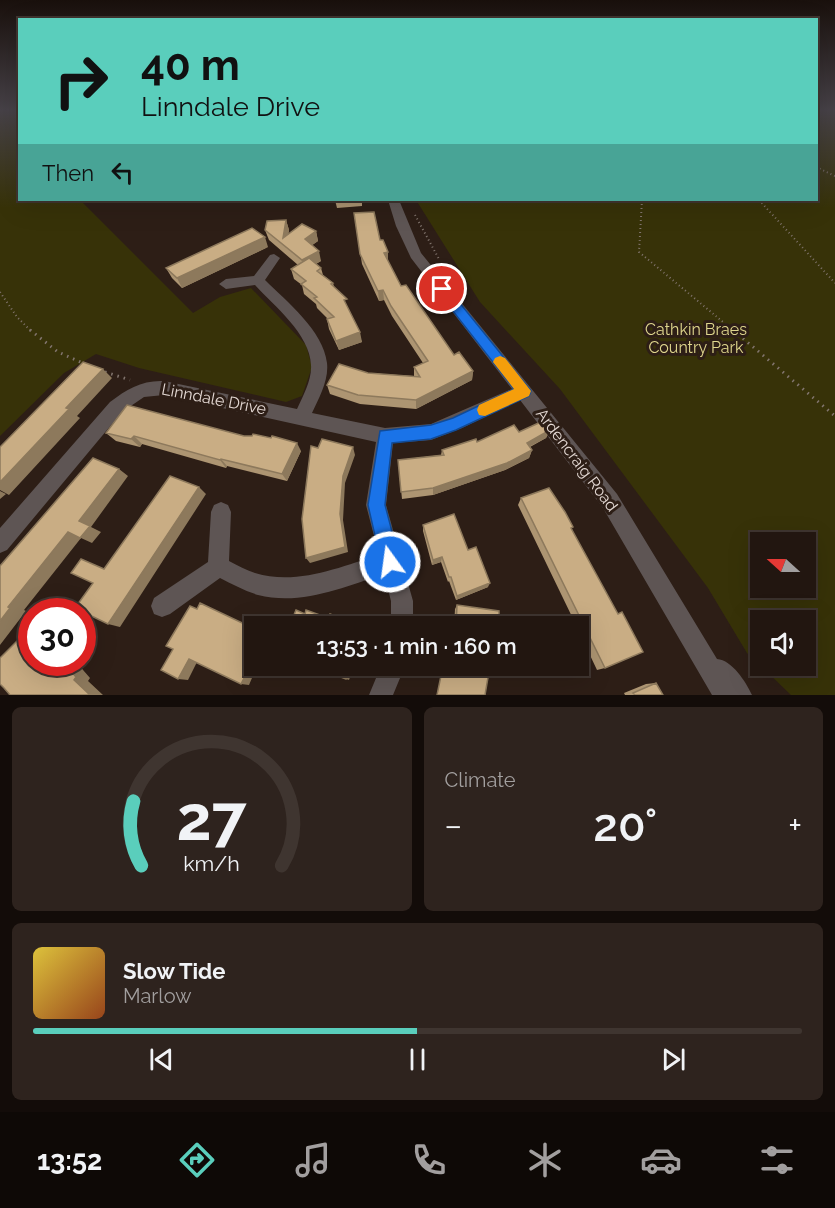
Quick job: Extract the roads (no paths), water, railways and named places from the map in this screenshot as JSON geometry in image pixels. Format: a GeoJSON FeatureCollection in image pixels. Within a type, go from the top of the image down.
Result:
{"type":"FeatureCollection","features":[{"type":"Feature","properties":{"kind":"street","name":"Ardencraig Road"},"geometry":{"type":"LineString","coordinates":[[394,201],[415,255],[610,501],[725,695]]}},
{"type":"Feature","properties":{"kind":"street"},"geometry":{"type":"LineString","coordinates":[[226,284],[258,280],[274,258]]}},
{"type":"Feature","properties":{"kind":"street"},"geometry":{"type":"LineString","coordinates":[[258,280],[311,340],[319,363],[317,379],[302,417]]}},
{"type":"Feature","properties":{"kind":"street","name":"Linndale Drive"},"geometry":{"type":"LineString","coordinates":[[0,543],[116,406],[132,394],[149,387],[164,387],[385,436],[431,432],[456,423],[524,391]]}},
{"type":"Feature","properties":{"kind":"street"},"geometry":{"type":"LineString","coordinates":[[385,436],[376,505],[402,601],[402,616]]}},
{"type":"Feature","properties":{"kind":"street"},"geometry":{"type":"LineString","coordinates":[[218,567],[221,512]]}},
{"type":"Feature","properties":{"kind":"street"},"geometry":{"type":"LineString","coordinates":[[218,567],[258,584],[280,588],[307,586],[390,562]]}},
{"type":"Feature","properties":{"kind":"street"},"geometry":{"type":"LineString","coordinates":[[162,606],[218,567]]}},
{"type":"Feature","properties":{"kind":"street","name":"Ardencraig Road"},"geometry":{"type":"LineString","coordinates":[[693,638],[740,695]]}},
{"type":"Feature","properties":{"kind":"street"},"geometry":{"type":"LineString","coordinates":[[381,695],[389,676]]}},
{"type":"Feature","properties":{"kind":"park label","name":"Cathkin Braes Country Park"},"geometry":{"type":"Point","coordinates":[696,338]}}]}
